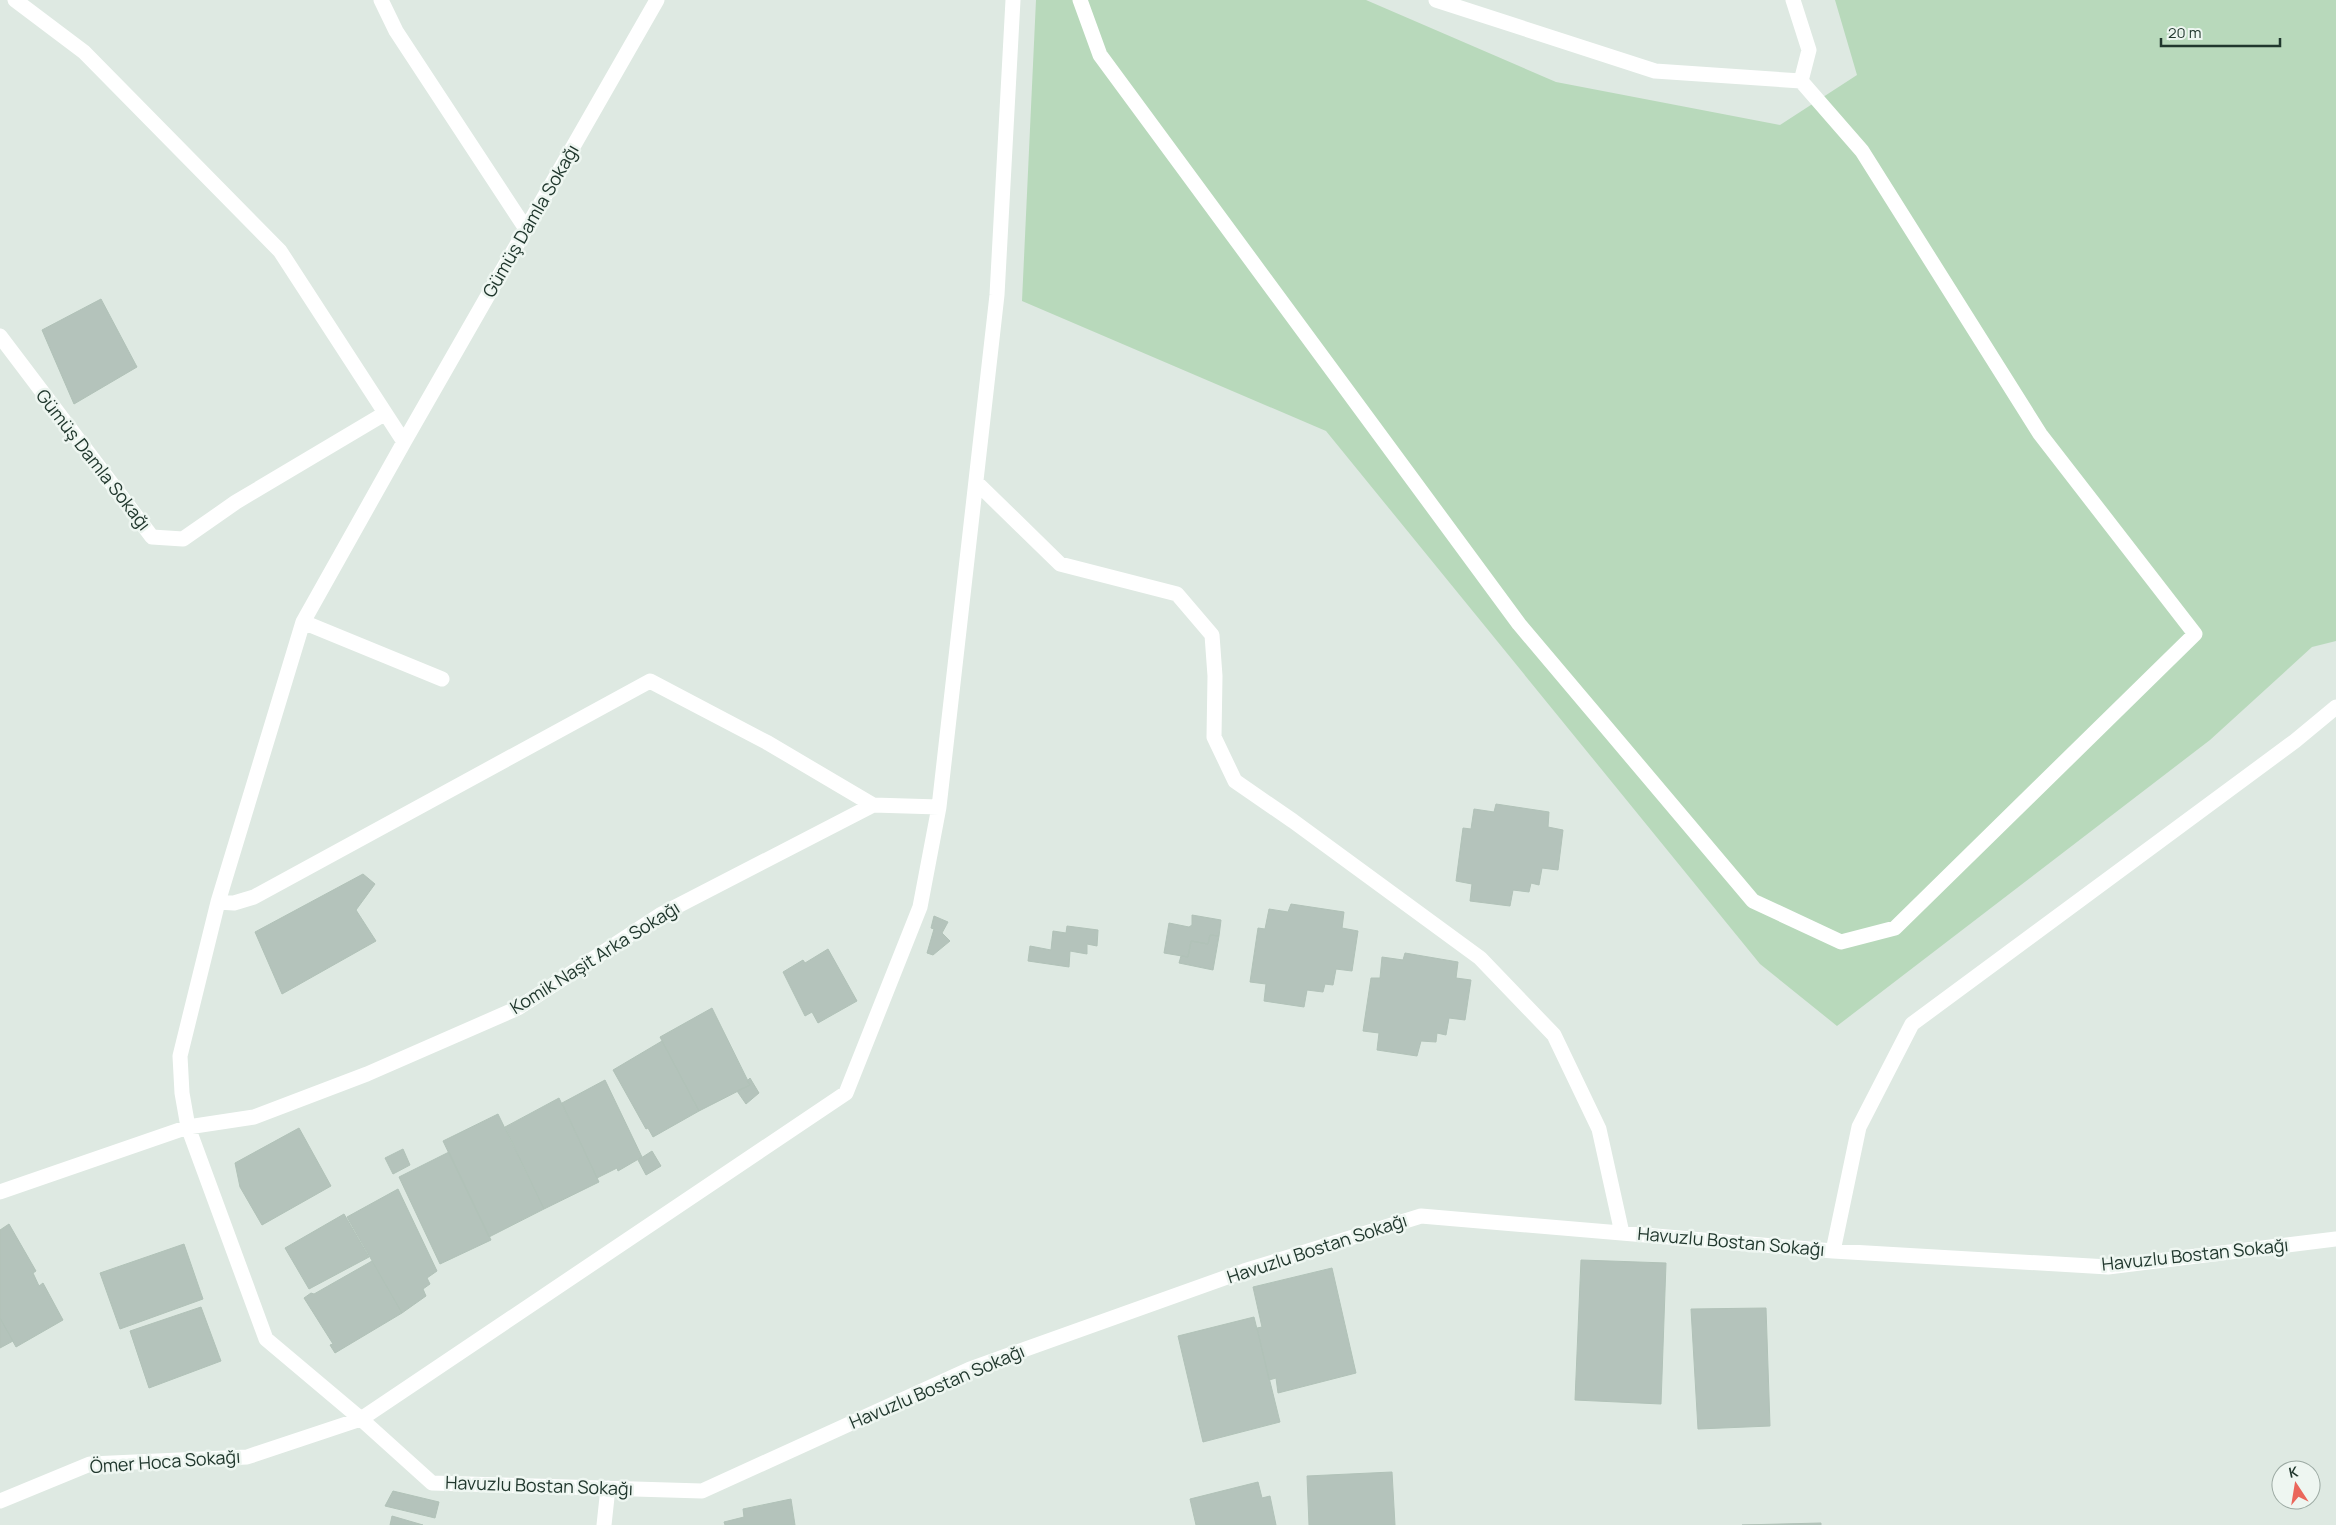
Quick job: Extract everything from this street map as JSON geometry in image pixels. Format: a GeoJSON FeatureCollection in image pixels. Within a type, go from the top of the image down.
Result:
{"type":"FeatureCollection","features":[{"type":"Feature","properties":{"kind":"street"},"geometry":{"type":"LineString","coordinates":[[15,0],[84,52],[280,251],[384,414],[404,442]]}},
{"type":"Feature","properties":{"kind":"street"},"geometry":{"type":"LineString","coordinates":[[381,0],[396,31],[526,229]]}},
{"type":"Feature","properties":{"kind":"street","name":"Gümüş Damla Sokağı"},"geometry":{"type":"LineString","coordinates":[[218,902],[302,622],[657,0]]}},
{"type":"Feature","properties":{"kind":"street","name":"Ömer Hoca Sokağı"},"geometry":{"type":"LineString","coordinates":[[0,1501],[90,1464],[247,1457],[362,1419],[846,1093],[920,907],[939,807],[997,296],[1013,0]]}},
{"type":"Feature","properties":{"kind":"street"},"geometry":{"type":"LineString","coordinates":[[1080,0],[1100,55],[1519,624],[1753,901],[1841,942],[1895,928],[2195,634],[2040,434],[1862,151],[1800,81],[1654,71],[1436,0]]}},
{"type":"Feature","properties":{"kind":"street"},"geometry":{"type":"LineString","coordinates":[[1793,0],[1809,50],[1800,81]]}},
{"type":"Feature","properties":{"kind":"street","name":"Gümüş Damla Sokağı"},"geometry":{"type":"LineString","coordinates":[[0,336],[43,396],[152,537],[183,539],[236,502],[384,414]]}},
{"type":"Feature","properties":{"kind":"street"},"geometry":{"type":"LineString","coordinates":[[976,482],[1060,564],[1177,594],[1212,635],[1215,676],[1214,737],[1235,781],[1293,821],[1480,958],[1554,1035],[1600,1129],[1622,1233]]}},
{"type":"Feature","properties":{"kind":"street"},"geometry":{"type":"LineString","coordinates":[[302,622],[442,679]]}},
{"type":"Feature","properties":{"kind":"street"},"geometry":{"type":"LineString","coordinates":[[218,902],[234,903],[254,897],[650,681],[768,743],[873,805]]}},
{"type":"Feature","properties":{"kind":"street"},"geometry":{"type":"LineString","coordinates":[[1833,1251],[1859,1128],[1912,1024],[2296,741],[2336,707]]}},
{"type":"Feature","properties":{"kind":"street","name":"Komik Naşit Arka Sokağı"},"geometry":{"type":"LineString","coordinates":[[0,1192],[188,1127],[254,1117],[367,1074],[518,1008],[660,915],[873,805],[939,807]]}},
{"type":"Feature","properties":{"kind":"street","name":"Havuzlu Bostan Sokağı"},"geometry":{"type":"LineString","coordinates":[[218,902],[180,1056],[182,1093],[188,1127],[266,1339],[362,1419],[432,1483],[702,1491],[970,1368],[1244,1271],[1421,1216],[1833,1251],[2108,1267],[2336,1239]]}},
{"type":"Feature","properties":{"kind":"street"},"geometry":{"type":"LineString","coordinates":[[604,1525],[608,1488]]}},
{"type":"Feature","properties":{"kind":"green space"},"geometry":{"type":"Polygon","coordinates":[[[1036,0],[1366,0],[1556,82],[1780,125],[1857,75],[1835,0],[2336,0],[2336,641],[2312,647],[2210,740],[1837,1026],[1760,964],[1326,431],[1022,301],[1036,0]]]}},
{"type":"Feature","properties":{"kind":"building"},"geometry":{"type":"Polygon","coordinates":[[[101,299],[137,367],[74,404],[42,330],[101,299]]]}},
{"type":"Feature","properties":{"kind":"building"},"geometry":{"type":"Polygon","coordinates":[[[1496,804],[1549,812],[1548,827],[1563,830],[1558,870],[1542,868],[1539,885],[1531,883],[1529,892],[1513,890],[1510,906],[1470,901],[1472,884],[1456,881],[1463,828],[1471,829],[1474,809],[1494,812],[1496,804]]]}},
{"type":"Feature","properties":{"kind":"building"},"geometry":{"type":"Polygon","coordinates":[[[363,874],[375,884],[356,910],[376,941],[282,994],[255,932],[363,874]]]}},
{"type":"Feature","properties":{"kind":"building"},"geometry":{"type":"Polygon","coordinates":[[[1291,904],[1344,912],[1342,928],[1358,931],[1352,971],[1336,969],[1333,985],[1325,984],[1323,992],[1307,990],[1304,1007],[1264,1001],[1266,984],[1250,982],[1258,928],[1265,929],[1269,909],[1288,912],[1291,904]]]}},
{"type":"Feature","properties":{"kind":"building"},"geometry":{"type":"Polygon","coordinates":[[[1192,915],[1221,920],[1219,936],[1210,935],[1208,944],[1191,941],[1188,957],[1164,953],[1169,923],[1189,927],[1192,925],[1192,915]]]}},
{"type":"Feature","properties":{"kind":"building"},"geometry":{"type":"Polygon","coordinates":[[[934,916],[948,922],[942,933],[950,941],[933,955],[927,953],[934,929],[931,928],[934,916]]]}},
{"type":"Feature","properties":{"kind":"building"},"geometry":{"type":"Polygon","coordinates":[[[1067,926],[1098,930],[1097,946],[1087,944],[1087,954],[1070,951],[1069,967],[1028,961],[1030,946],[1051,950],[1053,931],[1066,933],[1067,926]]]}},
{"type":"Feature","properties":{"kind":"building"},"geometry":{"type":"Polygon","coordinates":[[[1210,935],[1219,936],[1213,970],[1179,963],[1181,956],[1188,957],[1191,941],[1208,944],[1210,935]]]}},
{"type":"Feature","properties":{"kind":"building"},"geometry":{"type":"Polygon","coordinates":[[[828,949],[857,1001],[818,1023],[812,1012],[805,1016],[783,972],[803,960],[805,963],[828,949]]]}},
{"type":"Feature","properties":{"kind":"building"},"geometry":{"type":"Polygon","coordinates":[[[1405,953],[1458,962],[1456,978],[1471,980],[1465,1020],[1449,1018],[1446,1035],[1437,1033],[1436,1042],[1421,1041],[1417,1056],[1377,1050],[1379,1033],[1363,1031],[1371,978],[1380,978],[1382,957],[1403,960],[1405,953]]]}},
{"type":"Feature","properties":{"kind":"building"},"geometry":{"type":"Polygon","coordinates":[[[712,1008],[750,1085],[699,1111],[660,1037],[712,1008]]]}},
{"type":"Feature","properties":{"kind":"building"},"geometry":{"type":"Polygon","coordinates":[[[662,1041],[699,1111],[653,1137],[648,1128],[646,1129],[613,1070],[662,1041]]]}},
{"type":"Feature","properties":{"kind":"building"},"geometry":{"type":"Polygon","coordinates":[[[750,1078],[759,1093],[746,1104],[737,1091],[750,1085],[747,1081],[750,1078]]]}},
{"type":"Feature","properties":{"kind":"building"},"geometry":{"type":"Polygon","coordinates":[[[605,1080],[642,1157],[618,1171],[617,1168],[597,1178],[562,1103],[605,1080]]]}},
{"type":"Feature","properties":{"kind":"building"},"geometry":{"type":"Polygon","coordinates":[[[559,1098],[599,1182],[544,1209],[505,1127],[559,1098]]]}},
{"type":"Feature","properties":{"kind":"building"},"geometry":{"type":"Polygon","coordinates":[[[498,1114],[544,1209],[489,1237],[443,1141],[498,1114]]]}},
{"type":"Feature","properties":{"kind":"building"},"geometry":{"type":"Polygon","coordinates":[[[299,1128],[331,1186],[262,1225],[240,1187],[235,1163],[299,1128]]]}},
{"type":"Feature","properties":{"kind":"building"},"geometry":{"type":"Polygon","coordinates":[[[403,1149],[410,1165],[393,1174],[385,1158],[403,1149]]]}},
{"type":"Feature","properties":{"kind":"building"},"geometry":{"type":"Polygon","coordinates":[[[652,1151],[661,1166],[646,1175],[638,1160],[652,1151]]]}},
{"type":"Feature","properties":{"kind":"building"},"geometry":{"type":"Polygon","coordinates":[[[449,1152],[491,1240],[440,1264],[399,1177],[449,1152]]]}},
{"type":"Feature","properties":{"kind":"building"},"geometry":{"type":"Polygon","coordinates":[[[398,1189],[437,1271],[427,1278],[430,1284],[423,1289],[426,1296],[402,1313],[347,1217],[398,1189]]]}},
{"type":"Feature","properties":{"kind":"building"},"geometry":{"type":"Polygon","coordinates":[[[344,1214],[369,1257],[309,1289],[285,1248],[344,1214]]]}},
{"type":"Feature","properties":{"kind":"building"},"geometry":{"type":"Polygon","coordinates":[[[9,1224],[36,1271],[33,1273],[39,1286],[43,1283],[63,1320],[16,1347],[0,1318],[0,1230],[9,1224]]]}},
{"type":"Feature","properties":{"kind":"building"},"geometry":{"type":"Polygon","coordinates":[[[184,1244],[203,1299],[120,1329],[100,1273],[184,1244]]]}},
{"type":"Feature","properties":{"kind":"building"},"geometry":{"type":"Polygon","coordinates":[[[1581,1260],[1666,1263],[1661,1404],[1575,1400],[1581,1260]]]}},
{"type":"Feature","properties":{"kind":"building"},"geometry":{"type":"Polygon","coordinates":[[[372,1261],[402,1313],[335,1353],[330,1345],[333,1344],[304,1298],[372,1261]]]}},
{"type":"Feature","properties":{"kind":"building"},"geometry":{"type":"Polygon","coordinates":[[[1332,1268],[1356,1373],[1278,1393],[1276,1378],[1269,1380],[1257,1328],[1262,1327],[1253,1287],[1332,1268]]]}},
{"type":"Feature","properties":{"kind":"building"},"geometry":{"type":"Polygon","coordinates":[[[201,1307],[221,1361],[149,1388],[130,1331],[201,1307]]]}},
{"type":"Feature","properties":{"kind":"building"},"geometry":{"type":"Polygon","coordinates":[[[1766,1308],[1770,1426],[1698,1429],[1691,1309],[1766,1308]]]}},
{"type":"Feature","properties":{"kind":"building"},"geometry":{"type":"Polygon","coordinates":[[[1254,1317],[1280,1422],[1203,1442],[1178,1336],[1254,1317]]]}},
{"type":"Feature","properties":{"kind":"building"},"geometry":{"type":"Polygon","coordinates":[[[0,1318],[13,1341],[0,1348],[0,1318]]]}},
{"type":"Feature","properties":{"kind":"building"},"geometry":{"type":"Polygon","coordinates":[[[1392,1472],[1395,1525],[1309,1525],[1307,1476],[1392,1472]]]}},
{"type":"Feature","properties":{"kind":"building"},"geometry":{"type":"Polygon","coordinates":[[[1258,1482],[1262,1498],[1270,1496],[1276,1525],[1196,1525],[1190,1499],[1258,1482]]]}},
{"type":"Feature","properties":{"kind":"building"},"geometry":{"type":"Polygon","coordinates":[[[393,1491],[439,1502],[435,1518],[385,1506],[393,1491]]]}},
{"type":"Feature","properties":{"kind":"building"},"geometry":{"type":"Polygon","coordinates":[[[791,1499],[795,1525],[725,1525],[724,1522],[744,1517],[743,1509],[791,1499]]]}},
{"type":"Feature","properties":{"kind":"building"},"geometry":{"type":"Polygon","coordinates":[[[392,1516],[423,1525],[390,1525],[392,1516]]]}},
{"type":"Feature","properties":{"kind":"building"},"geometry":{"type":"Polygon","coordinates":[[[1821,1523],[1821,1525],[1742,1525],[1821,1523]]]}}]}
